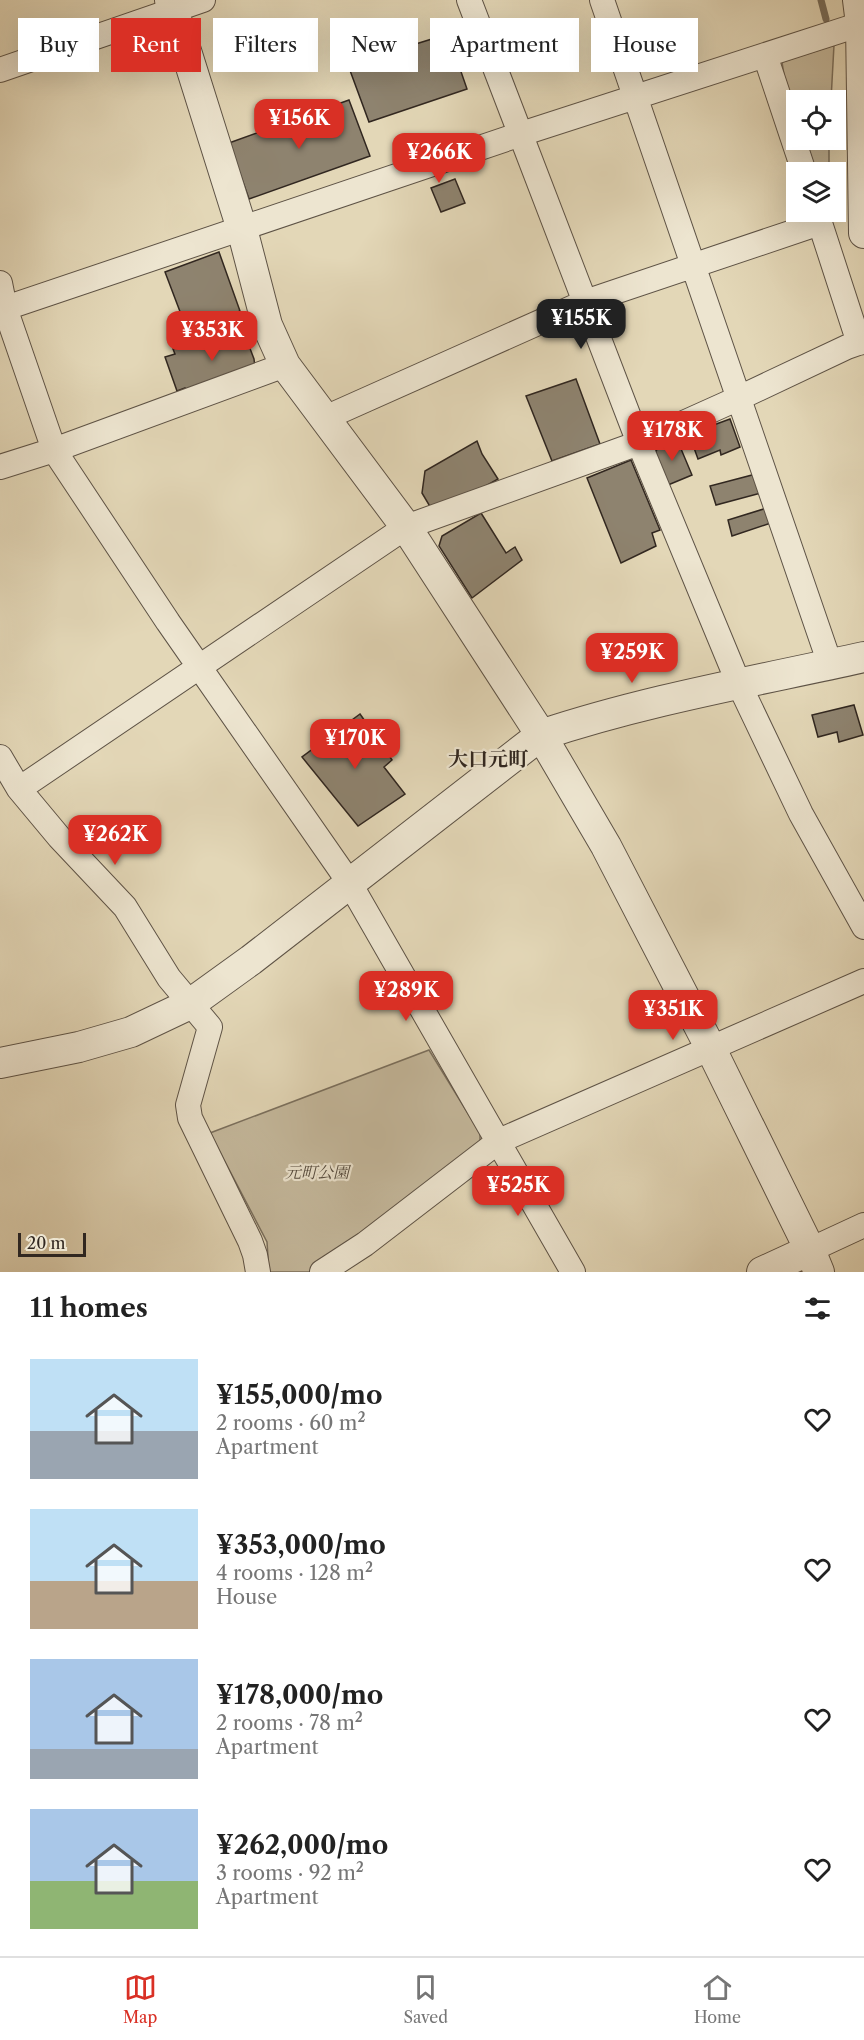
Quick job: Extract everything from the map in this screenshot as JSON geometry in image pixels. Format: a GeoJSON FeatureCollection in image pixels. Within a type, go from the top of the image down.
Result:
{"type":"FeatureCollection","features":[{"type":"Feature","properties":{"kind":"street"},"geometry":{"type":"LineString","coordinates":[[0,70],[172,5],[203,0]]}},
{"type":"Feature","properties":{"kind":"street"},"geometry":{"type":"LineString","coordinates":[[469,0],[639,442],[738,682],[801,814],[864,927]]}},
{"type":"Feature","properties":{"kind":"street"},"geometry":{"type":"LineString","coordinates":[[602,0],[830,664]]}},
{"type":"Feature","properties":{"kind":"street"},"geometry":{"type":"LineString","coordinates":[[172,5],[242,229],[267,325],[285,365],[406,527],[540,735],[606,846],[711,1047],[814,1261]]}},
{"type":"Feature","properties":{"kind":"street"},"geometry":{"type":"LineString","coordinates":[[3,309],[765,55],[859,12],[864,233]]}},
{"type":"Feature","properties":{"kind":"street"},"geometry":{"type":"LineString","coordinates":[[765,55],[801,162]]}},
{"type":"Feature","properties":{"kind":"street"},"geometry":{"type":"LineString","coordinates":[[325,418],[585,302],[693,265],[805,222]]}},
{"type":"Feature","properties":{"kind":"street"},"geometry":{"type":"LineString","coordinates":[[19,789],[406,527],[639,442],[862,342],[820,222]]}},
{"type":"Feature","properties":{"kind":"street"},"geometry":{"type":"LineString","coordinates":[[0,283],[3,309],[54,450],[168,622],[349,882],[573,1272]]}},
{"type":"Feature","properties":{"kind":"street"},"geometry":{"type":"LineString","coordinates":[[0,467],[54,450],[285,365]]}},
{"type":"Feature","properties":{"kind":"street"},"geometry":{"type":"LineString","coordinates":[[0,1063],[79,1047],[131,1032],[190,1004],[251,960],[540,735],[582,721],[738,682],[864,657]]}},
{"type":"Feature","properties":{"kind":"street"},"geometry":{"type":"LineString","coordinates":[[0,757],[19,789],[59,837],[124,907],[169,978],[210,1027],[188,1105],[190,1118],[250,1241],[258,1272]]}},
{"type":"Feature","properties":{"kind":"street"},"geometry":{"type":"LineString","coordinates":[[322,1272],[365,1244],[499,1141],[864,981]]}},
{"type":"Feature","properties":{"kind":"street"},"geometry":{"type":"LineString","coordinates":[[762,1272],[814,1261],[864,1225]]}},
{"type":"Feature","properties":{"kind":"green space"},"geometry":{"type":"Polygon","coordinates":[[[834,45],[832,90],[786,90],[782,62],[834,45]]]}},
{"type":"Feature","properties":{"kind":"green space"},"geometry":{"type":"Polygon","coordinates":[[[805,150],[829,150],[829,162],[810,162],[805,150]]]}},
{"type":"Feature","properties":{"kind":"green space","name":"元町公園"},"geometry":{"type":"Polygon","coordinates":[[[429,1050],[480,1133],[480,1142],[309,1272],[269,1272],[267,1242],[210,1133],[429,1050]]]}},
{"type":"Feature","properties":{"kind":"building"},"geometry":{"type":"Polygon","coordinates":[[[430,40],[430,72],[461,72],[467,89],[369,122],[351,72],[418,72],[418,43],[430,40]]]}},
{"type":"Feature","properties":{"kind":"building"},"geometry":{"type":"Polygon","coordinates":[[[349,100],[370,156],[249,199],[229,143],[349,100]]]}},
{"type":"Feature","properties":{"kind":"building"},"geometry":{"type":"Polygon","coordinates":[[[455,179],[465,203],[441,212],[431,188],[455,179]]]}},
{"type":"Feature","properties":{"kind":"building"},"geometry":{"type":"Polygon","coordinates":[[[219,252],[240,311],[187,330],[165,272],[219,252]]]}},
{"type":"Feature","properties":{"kind":"building"},"geometry":{"type":"Polygon","coordinates":[[[241,325],[254,359],[256,376],[188,396],[185,388],[177,391],[165,357],[175,354],[173,349],[241,325]]]}},
{"type":"Feature","properties":{"kind":"building"},"geometry":{"type":"Polygon","coordinates":[[[576,379],[600,444],[552,461],[526,396],[576,379]]]}},
{"type":"Feature","properties":{"kind":"building"},"geometry":{"type":"Polygon","coordinates":[[[730,419],[740,447],[721,455],[720,450],[698,459],[689,434],[730,419]]]}},
{"type":"Feature","properties":{"kind":"building"},"geometry":{"type":"Polygon","coordinates":[[[676,437],[692,475],[668,485],[654,455],[660,444],[676,437]]]}},
{"type":"Feature","properties":{"kind":"building"},"geometry":{"type":"Polygon","coordinates":[[[477,441],[482,454],[498,479],[435,515],[422,493],[425,471],[477,441]]]}},
{"type":"Feature","properties":{"kind":"building"},"geometry":{"type":"Polygon","coordinates":[[[631,460],[660,530],[652,533],[656,546],[621,563],[587,478],[631,460]]]}},
{"type":"Feature","properties":{"kind":"building"},"geometry":{"type":"Polygon","coordinates":[[[756,474],[761,493],[716,505],[710,486],[756,474]]]}},
{"type":"Feature","properties":{"kind":"building"},"geometry":{"type":"Polygon","coordinates":[[[770,507],[774,522],[732,536],[728,520],[770,507]]]}},
{"type":"Feature","properties":{"kind":"building"},"geometry":{"type":"Polygon","coordinates":[[[481,513],[506,553],[515,547],[522,560],[472,598],[439,546],[442,536],[481,513]]]}},
{"type":"Feature","properties":{"kind":"building"},"geometry":{"type":"Polygon","coordinates":[[[854,705],[863,735],[839,742],[837,732],[818,737],[812,715],[854,705]]]}},
{"type":"Feature","properties":{"kind":"building"},"geometry":{"type":"Polygon","coordinates":[[[360,714],[392,760],[384,767],[405,794],[358,826],[302,757],[360,714]]]}},
{"type":"Feature","properties":{"kind":"waterway"},"geometry":{"type":"LineString","coordinates":[[821,0],[826,19]]}},
{"type":"Feature","properties":{"kind":"district","name":"大口元町"},"geometry":{"type":"Point","coordinates":[488,759]}}]}
